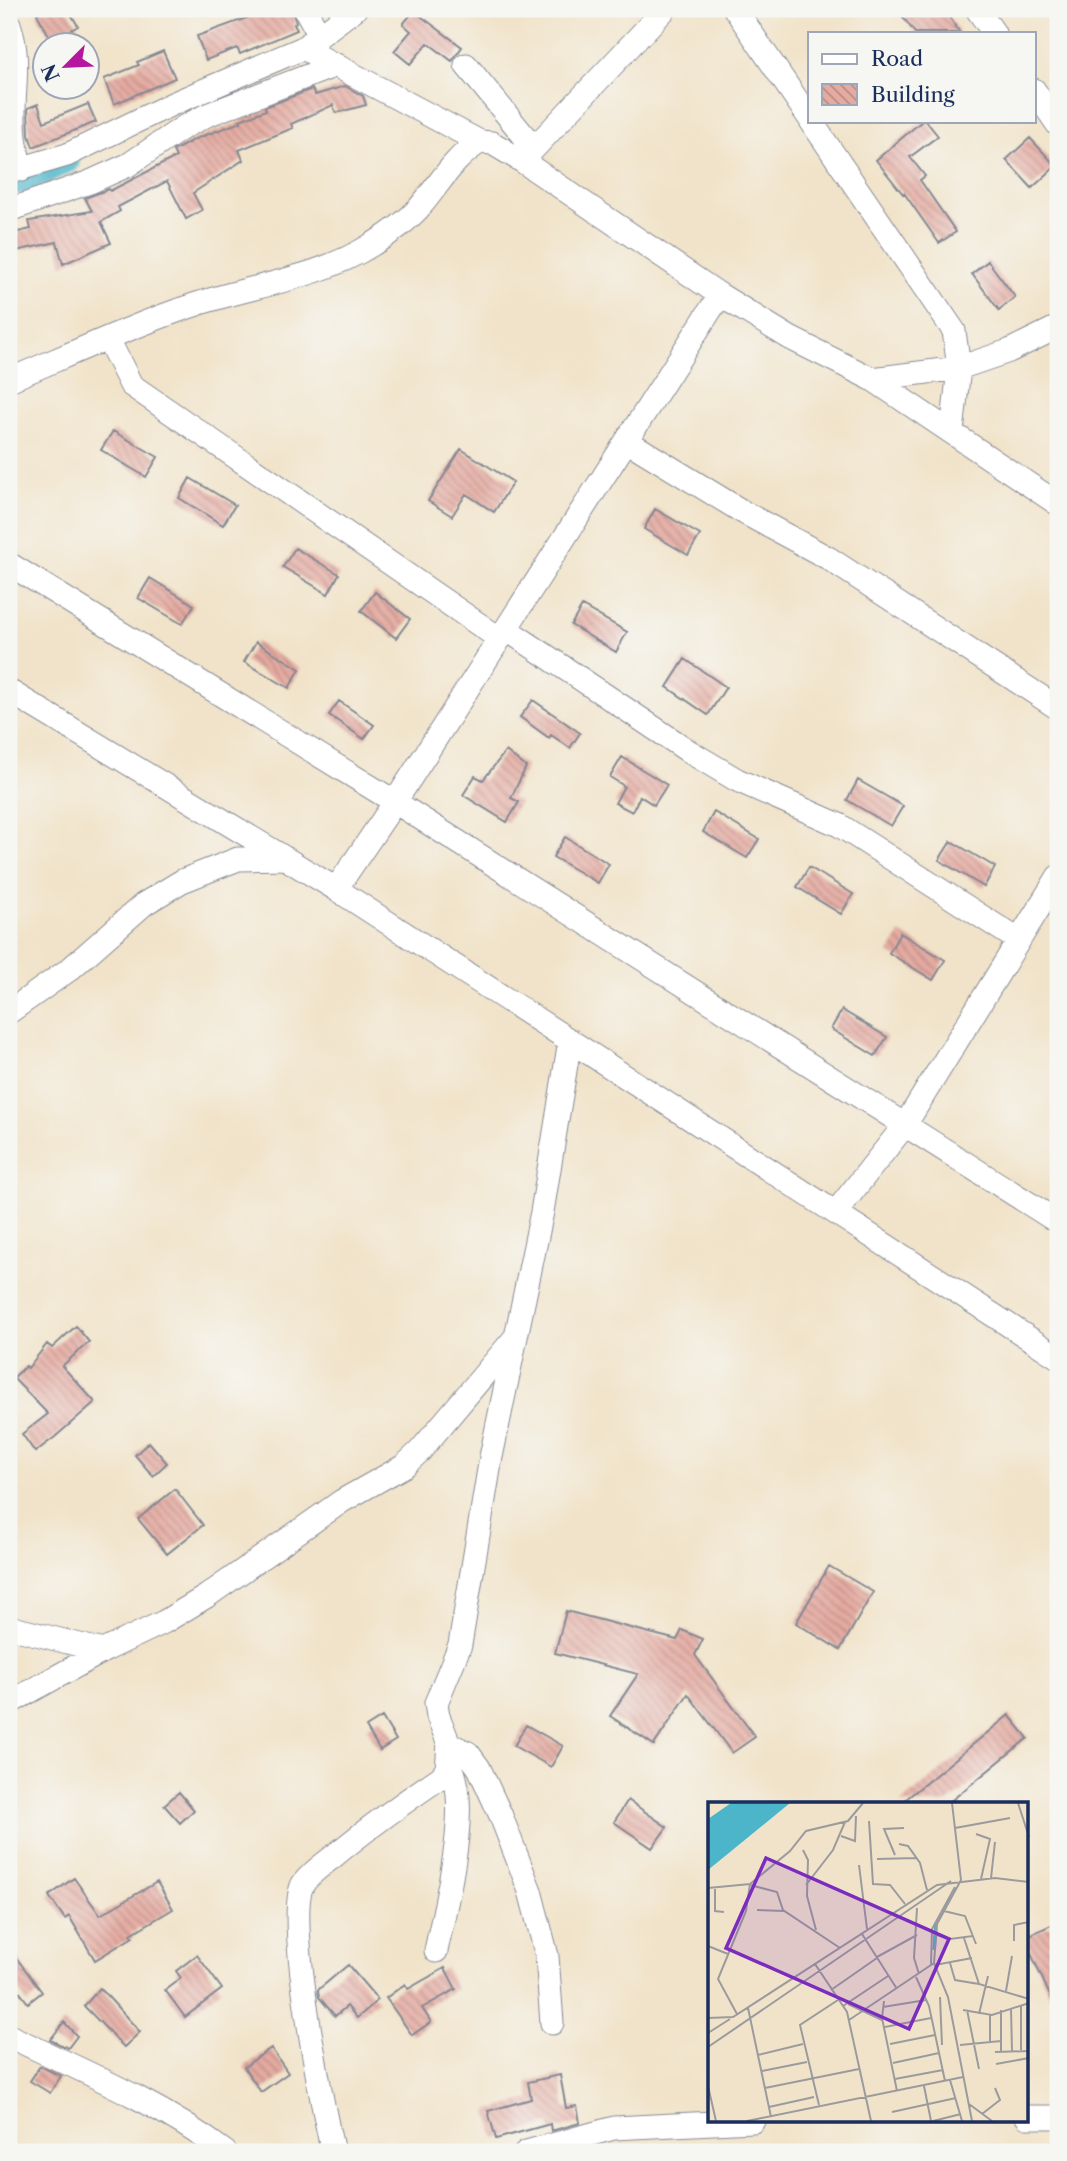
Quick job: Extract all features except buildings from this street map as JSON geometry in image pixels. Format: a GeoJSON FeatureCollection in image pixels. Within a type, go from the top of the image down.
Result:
{"type":"FeatureCollection","features":[{"type":"Feature","properties":{"kind":"street"},"geometry":{"type":"LineString","coordinates":[[305,9],[311,41],[332,63],[480,142],[528,154]]}},
{"type":"Feature","properties":{"kind":"street"},"geometry":{"type":"LineString","coordinates":[[9,24],[16,44],[15,171],[80,155],[172,104],[311,41],[355,9]]}},
{"type":"Feature","properties":{"kind":"street"},"geometry":{"type":"LineString","coordinates":[[528,154],[665,9]]}},
{"type":"Feature","properties":{"kind":"street"},"geometry":{"type":"LineString","coordinates":[[734,9],[808,117]]}},
{"type":"Feature","properties":{"kind":"street"},"geometry":{"type":"LineString","coordinates":[[977,9],[994,32]]}},
{"type":"Feature","properties":{"kind":"street"},"geometry":{"type":"LineString","coordinates":[[9,210],[113,172],[207,115],[332,63]]}},
{"type":"Feature","properties":{"kind":"street"},"geometry":{"type":"LineString","coordinates":[[466,65],[528,154],[720,295],[790,338],[872,379],[1058,503]]}},
{"type":"Feature","properties":{"kind":"street"},"geometry":{"type":"LineString","coordinates":[[1036,93],[1058,125]]}},
{"type":"Feature","properties":{"kind":"street"},"geometry":{"type":"LineString","coordinates":[[811,122],[954,331],[959,368],[952,432]]}},
{"type":"Feature","properties":{"kind":"street"},"geometry":{"type":"LineString","coordinates":[[9,380],[171,312],[319,271],[342,261],[373,244],[418,209],[442,177],[480,142]]}},
{"type":"Feature","properties":{"kind":"street"},"geometry":{"type":"LineString","coordinates":[[80,155],[113,172]]}},
{"type":"Feature","properties":{"kind":"street"},"geometry":{"type":"LineString","coordinates":[[336,889],[395,802],[720,295]]}},
{"type":"Feature","properties":{"kind":"street"},"geometry":{"type":"LineString","coordinates":[[872,379],[959,368],[1009,351],[1058,327]]}},
{"type":"Feature","properties":{"kind":"street"},"geometry":{"type":"LineString","coordinates":[[108,339],[131,385],[503,634],[746,785],[839,825],[1018,940]]}},
{"type":"Feature","properties":{"kind":"street"},"geometry":{"type":"LineString","coordinates":[[626,441],[743,512],[828,558],[1058,708]]}},
{"type":"Feature","properties":{"kind":"street"},"geometry":{"type":"LineString","coordinates":[[9,564],[395,802],[1058,1222]]}},
{"type":"Feature","properties":{"kind":"street"},"geometry":{"type":"LineString","coordinates":[[9,691],[336,889],[1058,1357]]}},
{"type":"Feature","properties":{"kind":"street"},"geometry":{"type":"LineString","coordinates":[[9,1012],[70,969],[144,904],[182,881],[238,859],[284,858]]}},
{"type":"Feature","properties":{"kind":"street"},"geometry":{"type":"LineString","coordinates":[[836,1212],[905,1125],[1058,877]]}},
{"type":"Feature","properties":{"kind":"street"},"geometry":{"type":"LineString","coordinates":[[436,1951],[453,1863],[457,1824],[456,1778],[436,1703],[460,1646],[491,1457],[542,1212],[570,1040]]}},
{"type":"Feature","properties":{"kind":"street"},"geometry":{"type":"LineString","coordinates":[[9,1703],[103,1651],[164,1622],[207,1596],[342,1502],[404,1466],[420,1451],[516,1337]]}},
{"type":"Feature","properties":{"kind":"street"},"geometry":{"type":"LineString","coordinates":[[9,1627],[103,1651]]}},
{"type":"Feature","properties":{"kind":"street"},"geometry":{"type":"LineString","coordinates":[[449,1754],[468,1753],[479,1768],[530,1891],[547,1955],[552,2023]]}},
{"type":"Feature","properties":{"kind":"street"},"geometry":{"type":"LineString","coordinates":[[333,2152],[321,2102],[298,1942],[297,1905],[302,1885],[376,1821],[442,1777],[447,1769],[449,1754]]}},
{"type":"Feature","properties":{"kind":"street"},"geometry":{"type":"LineString","coordinates":[[9,2036],[146,2102],[193,2128],[225,2152]]}},
{"type":"Feature","properties":{"kind":"street"},"geometry":{"type":"LineString","coordinates":[[1028,2117],[1058,2117]]}},
{"type":"Feature","properties":{"kind":"street"},"geometry":{"type":"LineString","coordinates":[[526,2152],[614,2128],[733,2122]]}},
{"type":"Feature","properties":{"kind":"waterway"},"geometry":{"type":"LineString","coordinates":[[9,184],[26,181],[68,161]]}}]}
